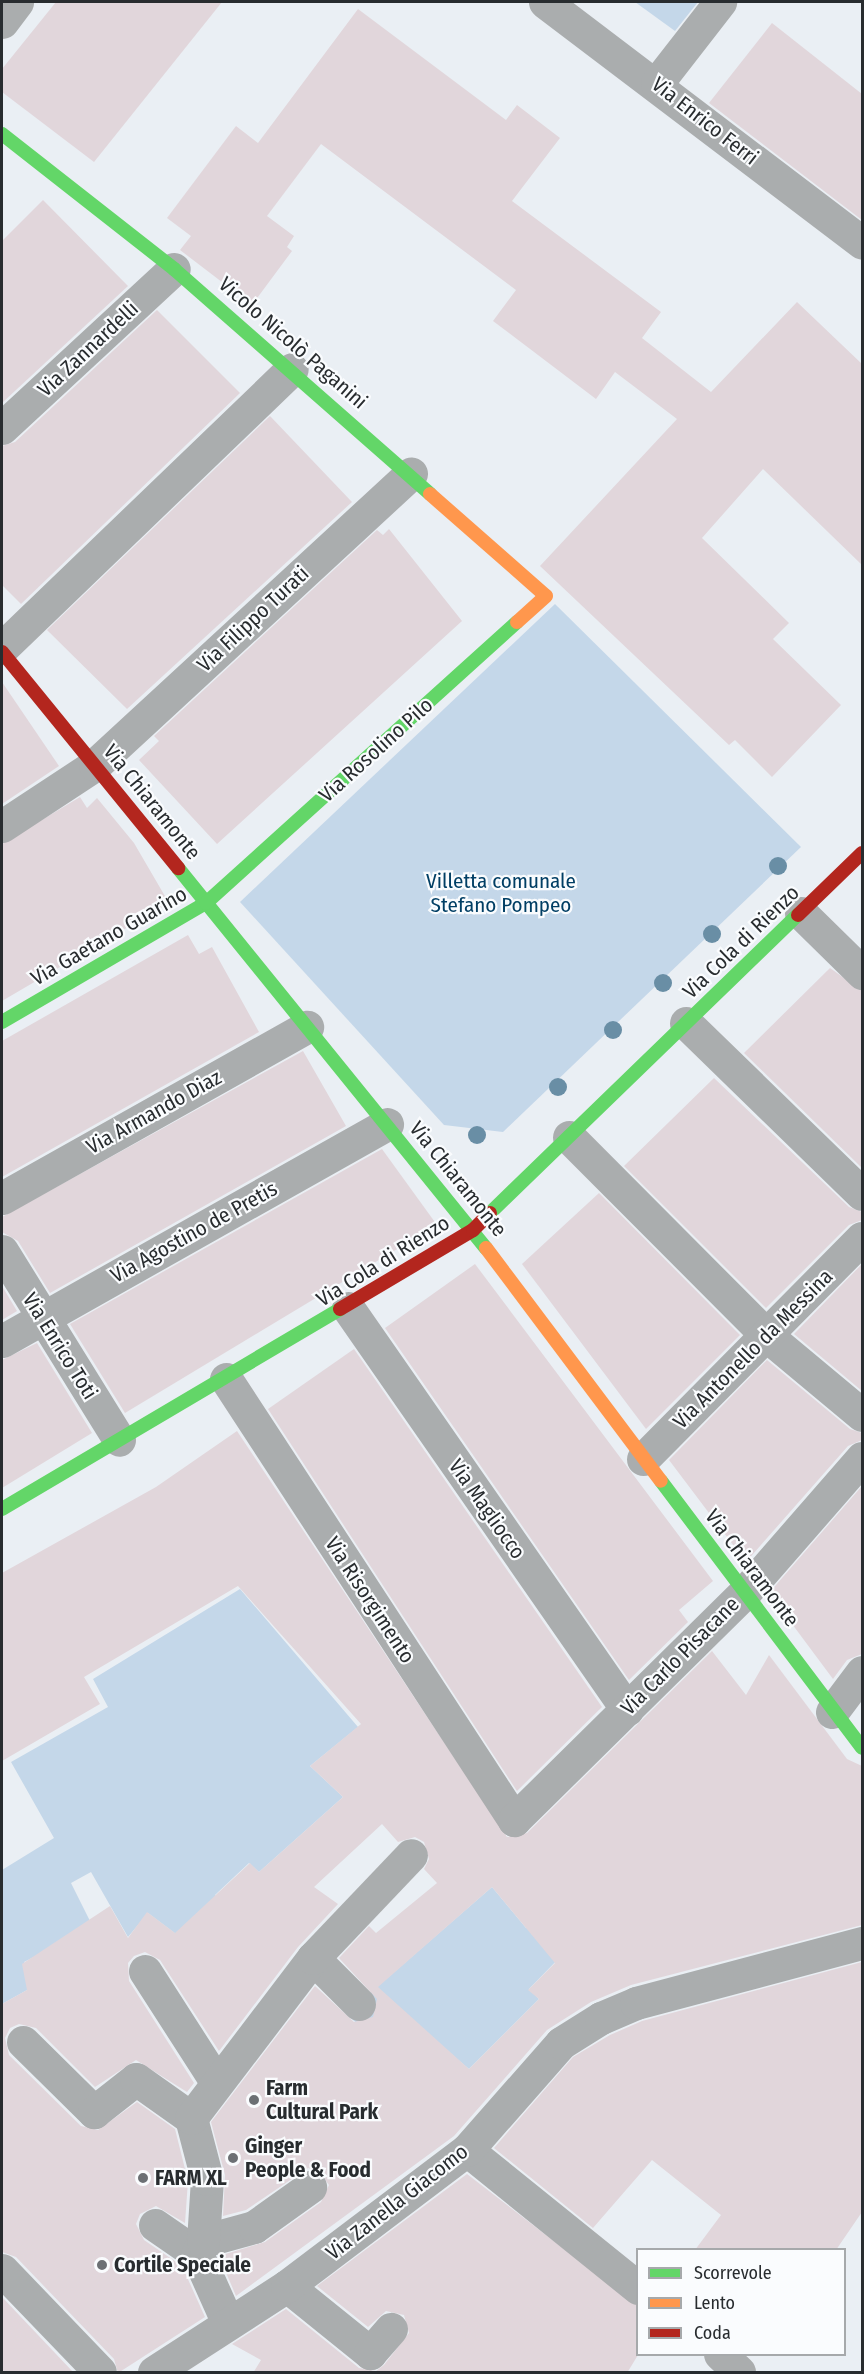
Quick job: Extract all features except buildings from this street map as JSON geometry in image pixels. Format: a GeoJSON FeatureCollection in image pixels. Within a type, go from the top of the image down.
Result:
{"type":"FeatureCollection","features":[{"type":"Feature","properties":{"kind":"street"},"geometry":{"type":"LineString","coordinates":[[2,22],[17,2]]}},
{"type":"Feature","properties":{"kind":"street","name":"Via Enrico Ferri"},"geometry":{"type":"LineString","coordinates":[[545,2],[657,83],[862,243]]}},
{"type":"Feature","properties":{"kind":"street"},"geometry":{"type":"LineString","coordinates":[[657,83],[720,2]]}},
{"type":"Feature","properties":{"kind":"street","name":"Vicolo Nicolò Paganini"},"geometry":{"type":"LineString","coordinates":[[2,134],[174,269],[292,369],[411,472],[546,596]]}},
{"type":"Feature","properties":{"kind":"street","name":"Via Zannardelli"},"geometry":{"type":"LineString","coordinates":[[2,428],[174,269]]}},
{"type":"Feature","properties":{"kind":"street"},"geometry":{"type":"LineString","coordinates":[[2,650],[292,369]]}},
{"type":"Feature","properties":{"kind":"street","name":"Via Filippo Turati"},"geometry":{"type":"LineString","coordinates":[[95,765],[411,472]]}},
{"type":"Feature","properties":{"kind":"street","name":"Via Rosolino Pilo"},"geometry":{"type":"LineString","coordinates":[[206,903],[546,596]]}},
{"type":"Feature","properties":{"kind":"street","name":"Via Chiaramonte"},"geometry":{"type":"LineString","coordinates":[[2,650],[473,1230],[745,1592],[832,1712],[862,1748]]}},
{"type":"Feature","properties":{"kind":"street"},"geometry":{"type":"LineString","coordinates":[[2,826],[95,765]]}},
{"type":"Feature","properties":{"kind":"street","name":"Via Cola di Rienzo"},"geometry":{"type":"LineString","coordinates":[[2,1509],[348,1308],[473,1230],[862,853]]}},
{"type":"Feature","properties":{"kind":"street","name":"Via Gaetano Guarino"},"geometry":{"type":"LineString","coordinates":[[2,1022],[206,903]]}},
{"type":"Feature","properties":{"kind":"street"},"geometry":{"type":"LineString","coordinates":[[801,913],[862,973]]}},
{"type":"Feature","properties":{"kind":"street"},"geometry":{"type":"LineString","coordinates":[[687,1023],[862,1194]]}},
{"type":"Feature","properties":{"kind":"street","name":"Via Armando Diaz"},"geometry":{"type":"LineString","coordinates":[[2,1198],[307,1027]]}},
{"type":"Feature","properties":{"kind":"street","name":"Via Agostino de Pretis"},"geometry":{"type":"LineString","coordinates":[[2,1341],[387,1124]]}},
{"type":"Feature","properties":{"kind":"street"},"geometry":{"type":"LineString","coordinates":[[569,1137],[766,1335],[862,1415]]}},
{"type":"Feature","properties":{"kind":"street","name":"Via Antonello da Messina"},"geometry":{"type":"LineString","coordinates":[[643,1459],[862,1238]]}},
{"type":"Feature","properties":{"kind":"street","name":"Via Enrico Toti"},"geometry":{"type":"LineString","coordinates":[[2,1251],[119,1440]]}},
{"type":"Feature","properties":{"kind":"street","name":"Via Magliocco"},"geometry":{"type":"LineString","coordinates":[[348,1308],[627,1710]]}},
{"type":"Feature","properties":{"kind":"street","name":"Via Risorgimento"},"geometry":{"type":"LineString","coordinates":[[226,1379],[514,1820]]}},
{"type":"Feature","properties":{"kind":"street","name":"Via Carlo Pisacane"},"geometry":{"type":"LineString","coordinates":[[514,1820],[745,1592],[862,1458]]}},
{"type":"Feature","properties":{"kind":"street"},"geometry":{"type":"LineString","coordinates":[[832,1712],[862,1672]]}},
{"type":"Feature","properties":{"kind":"street"},"geometry":{"type":"LineString","coordinates":[[191,2118],[312,1958],[411,1855]]}},
{"type":"Feature","properties":{"kind":"street","name":"Via Zanella Giacomo"},"geometry":{"type":"LineString","coordinates":[[154,2373],[176,2348],[287,2286],[467,2150],[561,2043],[601,2018],[636,2003],[862,1943]]}},
{"type":"Feature","properties":{"kind":"street"},"geometry":{"type":"LineString","coordinates":[[312,1958],[359,2004]]}},
{"type":"Feature","properties":{"kind":"street"},"geometry":{"type":"LineString","coordinates":[[146,1971],[217,2083]]}},
{"type":"Feature","properties":{"kind":"street"},"geometry":{"type":"LineString","coordinates":[[23,2042],[94,2112],[136,2079],[191,2118],[219,2171],[200,2248],[227,2320]]}},
{"type":"Feature","properties":{"kind":"street"},"geometry":{"type":"LineString","coordinates":[[467,2150],[636,2286]]}},
{"type":"Feature","properties":{"kind":"street"},"geometry":{"type":"LineString","coordinates":[[155,2224],[200,2248],[254,2227],[310,2187]]}},
{"type":"Feature","properties":{"kind":"street"},"geometry":{"type":"LineString","coordinates":[[2,2270],[100,2373]]}},
{"type":"Feature","properties":{"kind":"street"},"geometry":{"type":"LineString","coordinates":[[287,2286],[370,2353],[391,2329]]}},
{"type":"Feature","properties":{"kind":"green space"},"geometry":{"type":"Polygon","coordinates":[[[635,2],[698,2],[675,31],[635,2]]]}},
{"type":"Feature","properties":{"kind":"green space","name":"Villetta comunale Stefano Pompeo"},"geometry":{"type":"Polygon","coordinates":[[[555,604],[801,847],[503,1132],[444,1125],[240,902],[555,604]]]}},
{"type":"Feature","properties":{"kind":"green space"},"geometry":{"type":"Polygon","coordinates":[[[240,1589],[358,1727],[310,1766],[343,1797],[259,1872],[249,1863],[215,1895],[226,1909],[212,1961],[148,1913],[128,1937],[91,1872],[71,1883],[93,1927],[24,1962],[36,1985],[2,2004],[2,1870],[54,1838],[11,1762],[108,1707],[93,1679],[240,1589]]]}},
{"type":"Feature","properties":{"kind":"green space"},"geometry":{"type":"Polygon","coordinates":[[[492,1887],[526,1928],[548,1915],[598,1918],[529,1989],[539,1999],[469,2069],[443,2047],[394,2055],[346,2014],[492,1887]]]}},
{"type":"Feature","properties":{"kind":"traffic: fast"},"geometry":{"type":"LineString","coordinates":[[2,134],[174,269],[430,494]]}},
{"type":"Feature","properties":{"kind":"traffic: fast"},"geometry":{"type":"LineString","coordinates":[[2,1022],[206,903],[517,622]]}},
{"type":"Feature","properties":{"kind":"traffic: fast"},"geometry":{"type":"LineString","coordinates":[[178,868],[486,1248]]}},
{"type":"Feature","properties":{"kind":"traffic: fast"},"geometry":{"type":"LineString","coordinates":[[490,1213],[798,915]]}},
{"type":"Feature","properties":{"kind":"traffic: fast"},"geometry":{"type":"LineString","coordinates":[[2,1509],[340,1309]]}},
{"type":"Feature","properties":{"kind":"traffic: fast"},"geometry":{"type":"LineString","coordinates":[[661,1481],[862,1748]]}},
{"type":"Feature","properties":{"kind":"traffic: slow"},"geometry":{"type":"LineString","coordinates":[[430,494],[546,596],[517,622]]}},
{"type":"Feature","properties":{"kind":"traffic: slow"},"geometry":{"type":"LineString","coordinates":[[486,1248],[661,1481]]}},
{"type":"Feature","properties":{"kind":"traffic: jam"},"geometry":{"type":"LineString","coordinates":[[2,652],[178,868]]}},
{"type":"Feature","properties":{"kind":"traffic: jam"},"geometry":{"type":"LineString","coordinates":[[798,915],[862,853]]}},
{"type":"Feature","properties":{"kind":"traffic: jam"},"geometry":{"type":"LineString","coordinates":[[340,1309],[473,1230],[490,1213]]}},
{"type":"Feature","properties":{"kind":"place","name":"Farm Cultural Park"},"geometry":{"type":"Point","coordinates":[254,2100]}},
{"type":"Feature","properties":{"kind":"place","name":"Ginger People & Food"},"geometry":{"type":"Point","coordinates":[233,2158]}},
{"type":"Feature","properties":{"kind":"place","name":"FARM XL"},"geometry":{"type":"Point","coordinates":[143,2178]}},
{"type":"Feature","properties":{"kind":"place","name":"Cortile Speciale"},"geometry":{"type":"Point","coordinates":[102,2265]}}]}
